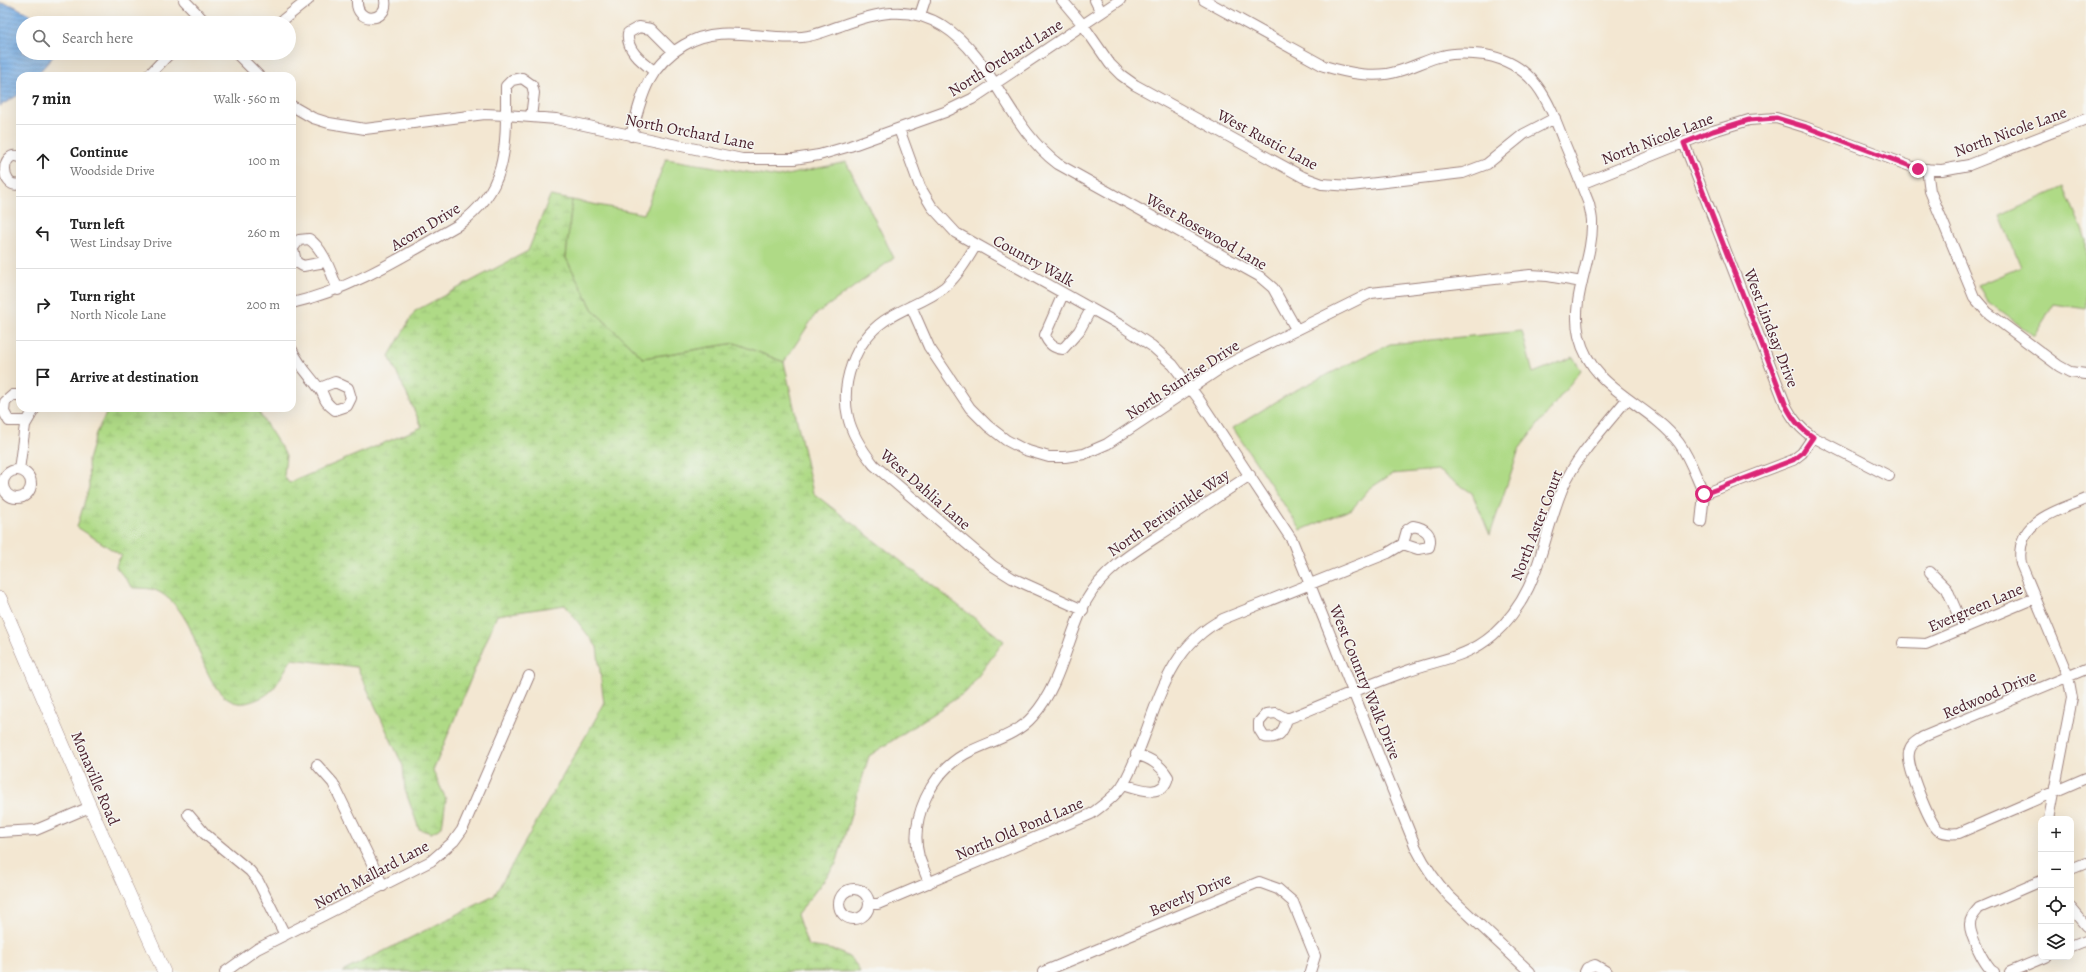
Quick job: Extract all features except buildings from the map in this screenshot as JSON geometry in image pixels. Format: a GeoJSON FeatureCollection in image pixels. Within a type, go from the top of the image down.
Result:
{"type":"FeatureCollection","features":[{"type":"Feature","properties":{"kind":"main road","name":"Monaville Road"},"geometry":{"type":"LineString","coordinates":[[0,598],[90,807],[164,972]]}},
{"type":"Feature","properties":{"kind":"street"},"geometry":{"type":"LineString","coordinates":[[184,0],[197,16]]}},
{"type":"Feature","properties":{"kind":"street"},"geometry":{"type":"LineString","coordinates":[[288,16],[308,0]]}},
{"type":"Feature","properties":{"kind":"street"},"geometry":{"type":"LineString","coordinates":[[357,0],[357,6],[361,14],[370,18],[383,12],[385,0]]}},
{"type":"Feature","properties":{"kind":"street"},"geometry":{"type":"LineString","coordinates":[[920,15],[925,0]]}},
{"type":"Feature","properties":{"kind":"street","name":"West Rustic Lane"},"geometry":{"type":"LineString","coordinates":[[1062,0],[1083,25],[1110,64],[1135,85],[1303,177],[1322,184],[1351,186],[1449,175],[1475,170],[1499,156],[1524,134],[1555,118]]}},
{"type":"Feature","properties":{"kind":"street"},"geometry":{"type":"LineString","coordinates":[[1095,0],[1102,12]]}},
{"type":"Feature","properties":{"kind":"street","name":"North Orchard Lane"},"geometry":{"type":"LineString","coordinates":[[296,108],[313,118],[329,123],[365,129],[485,114],[506,115],[556,120],[742,159],[770,160],[819,155],[899,129],[944,112],[972,98],[1120,0]]}},
{"type":"Feature","properties":{"kind":"street"},"geometry":{"type":"LineString","coordinates":[[1204,0],[1324,66],[1339,70],[1358,74],[1398,72],[1442,56],[1458,53],[1471,53],[1502,60],[1518,68],[1532,80],[1549,102],[1589,204],[1592,222],[1577,303],[1579,336],[1585,354],[1592,368],[1607,383],[1664,427],[1678,442],[1686,454],[1704,494],[1700,522]]}},
{"type":"Feature","properties":{"kind":"street","name":"West Rosewood Lane"},"geometry":{"type":"LineString","coordinates":[[631,136],[642,94],[654,71],[674,52],[684,45],[705,36],[724,33],[784,38],[803,37],[868,16],[886,13],[907,13],[920,15],[957,35],[972,51],[1030,137],[1044,154],[1058,164],[1259,276],[1276,292],[1296,330]]}},
{"type":"Feature","properties":{"kind":"street"},"geometry":{"type":"LineString","coordinates":[[654,71],[633,52],[627,40],[628,32],[639,27],[651,29],[674,52]]}},
{"type":"Feature","properties":{"kind":"street"},"geometry":{"type":"LineString","coordinates":[[152,72],[163,60]]}},
{"type":"Feature","properties":{"kind":"street"},"geometry":{"type":"LineString","coordinates":[[245,60],[256,72]]}},
{"type":"Feature","properties":{"kind":"street","name":"Acorn Drive"},"geometry":{"type":"LineString","coordinates":[[296,303],[338,290],[371,274],[458,225],[482,206],[490,194],[502,166],[506,115],[506,86],[512,80],[522,78],[532,85],[534,93],[530,117]]}},
{"type":"Feature","properties":{"kind":"street","name":"North Nicole Lane"},"geometry":{"type":"LineString","coordinates":[[1581,184],[1713,131],[1749,120],[1776,118],[1806,127],[1918,169],[1942,170],[1969,165],[2086,119]]}},
{"type":"Feature","properties":{"kind":"street","name":"Country Walk"},"geometry":{"type":"LineString","coordinates":[[899,129],[920,187],[932,207],[956,233],[1122,326],[1152,346],[1172,366],[1191,389]]}},
{"type":"Feature","properties":{"kind":"street","name":"West Lindsay Drive"},"geometry":{"type":"LineString","coordinates":[[1684,143],[1786,406],[1793,419],[1803,432],[1889,476]]}},
{"type":"Feature","properties":{"kind":"street"},"geometry":{"type":"LineString","coordinates":[[16,157],[8,158],[1,165],[0,170],[6,182],[16,185]]}},
{"type":"Feature","properties":{"kind":"street"},"geometry":{"type":"LineString","coordinates":[[1927,169],[1930,191],[1974,297],[1987,312],[2058,366],[2070,372],[2086,374]]}},
{"type":"Feature","properties":{"kind":"street","name":"West Dahlia Lane"},"geometry":{"type":"LineString","coordinates":[[976,245],[962,268],[944,287],[883,322],[870,333],[860,347],[851,366],[846,397],[848,416],[862,450],[874,465],[993,566],[1012,578],[1083,610]]}},
{"type":"Feature","properties":{"kind":"street"},"geometry":{"type":"LineString","coordinates":[[325,262],[338,290]]}},
{"type":"Feature","properties":{"kind":"street","name":"North Sunrise Drive"},"geometry":{"type":"LineString","coordinates":[[911,306],[929,346],[970,408],[1006,440],[1025,450],[1049,456],[1084,454],[1121,436],[1224,366],[1358,298],[1386,290],[1530,276],[1548,276],[1582,282]]}},
{"type":"Feature","properties":{"kind":"street"},"geometry":{"type":"LineString","coordinates":[[1064,294],[1045,335],[1047,342],[1055,348],[1063,349],[1071,341],[1092,309]]}},
{"type":"Feature","properties":{"kind":"street"},"geometry":{"type":"LineString","coordinates":[[296,359],[308,377],[320,388],[325,403],[334,410],[347,406],[351,398],[348,388],[335,382],[320,388]]}},
{"type":"Feature","properties":{"kind":"street","name":"West Country Walk Drive"},"geometry":{"type":"LineString","coordinates":[[1191,389],[1250,475],[1292,540],[1416,848],[1425,866],[1437,884],[1524,970]]}},
{"type":"Feature","properties":{"kind":"street"},"geometry":{"type":"LineString","coordinates":[[16,395],[13,395],[5,402],[4,412],[9,421],[27,421]]}},
{"type":"Feature","properties":{"kind":"street","name":"North Aster Court"},"geometry":{"type":"LineString","coordinates":[[1287,720],[1408,670],[1457,657],[1476,647],[1492,636],[1521,602],[1534,578],[1563,488],[1570,474],[1627,399]]}},
{"type":"Feature","properties":{"kind":"street"},"geometry":{"type":"LineString","coordinates":[[19,470],[22,436],[27,421],[33,412]]}},
{"type":"Feature","properties":{"kind":"street"},"geometry":{"type":"LineString","coordinates":[[1704,494],[1793,460],[1802,453],[1813,437]]}},
{"type":"Feature","properties":{"kind":"street","name":"North Periwinkle Way"},"geometry":{"type":"LineString","coordinates":[[929,883],[919,857],[917,837],[920,815],[926,798],[935,781],[955,760],[1008,736],[1023,726],[1033,716],[1049,691],[1083,610],[1096,587],[1110,570],[1250,475]]}},
{"type":"Feature","properties":{"kind":"street"},"geometry":{"type":"LineString","coordinates":[[2050,816],[2072,698],[2068,676],[2021,564],[2019,553],[2022,540],[2029,528],[2040,518],[2086,499]]}},
{"type":"Feature","properties":{"kind":"street","name":"North Old Pond Lane"},"geometry":{"type":"LineString","coordinates":[[869,904],[878,904],[929,883],[1090,814],[1102,806],[1123,784],[1177,658],[1191,642],[1210,626],[1223,619],[1388,553],[1403,544]]}},
{"type":"Feature","properties":{"kind":"street"},"geometry":{"type":"LineString","coordinates":[[1930,572],[1947,590],[1964,629]]}},
{"type":"Feature","properties":{"kind":"street","name":"Evergreen Lane"},"geometry":{"type":"LineString","coordinates":[[1903,643],[1926,644],[2035,598]]}},
{"type":"Feature","properties":{"kind":"street","name":"Redwood Drive"},"geometry":{"type":"LineString","coordinates":[[2055,791],[1959,833],[1947,834],[1932,824],[1909,763],[1909,752],[1912,744],[1923,738],[2086,669]]}},
{"type":"Feature","properties":{"kind":"street","name":"North Mallard Lane"},"geometry":{"type":"LineString","coordinates":[[225,972],[257,949],[431,861],[454,841],[462,830],[529,676]]}},
{"type":"Feature","properties":{"kind":"street"},"geometry":{"type":"LineString","coordinates":[[1123,784],[1140,790],[1152,791],[1162,789],[1166,784],[1168,777],[1162,766],[1150,759],[1136,754]]}},
{"type":"Feature","properties":{"kind":"street"},"geometry":{"type":"LineString","coordinates":[[317,765],[332,783],[383,886]]}},
{"type":"Feature","properties":{"kind":"street"},"geometry":{"type":"LineString","coordinates":[[2055,791],[2086,778]]}},
{"type":"Feature","properties":{"kind":"street"},"geometry":{"type":"LineString","coordinates":[[0,832],[36,830],[90,807]]}},
{"type":"Feature","properties":{"kind":"street"},"geometry":{"type":"LineString","coordinates":[[188,814],[205,834],[250,871],[258,881],[285,935]]}},
{"type":"Feature","properties":{"kind":"street"},"geometry":{"type":"LineString","coordinates":[[2074,868],[2086,862]]}},
{"type":"Feature","properties":{"kind":"street","name":"Beverly Drive"},"geometry":{"type":"LineString","coordinates":[[1043,972],[1259,882],[1278,889],[1293,902],[1315,956],[1310,972]]}},
{"type":"Feature","properties":{"kind":"street"},"geometry":{"type":"LineString","coordinates":[[1994,972],[1986,966],[1972,934],[1970,925],[1972,915],[1979,908],[2038,883]]}},
{"type":"Feature","properties":{"kind":"street"},"geometry":{"type":"LineString","coordinates":[[2074,912],[2086,926]]}},
{"type":"Feature","properties":{"kind":"street"},"geometry":{"type":"LineString","coordinates":[[2074,946],[2086,941]]}},
{"type":"Feature","properties":{"kind":"street"},"geometry":{"type":"LineString","coordinates":[[2010,972],[2039,960]]}},
{"type":"Feature","properties":{"kind":"street"},"geometry":{"type":"LineString","coordinates":[[1585,972],[1587,968],[1595,965],[1607,972]]}},
{"type":"Feature","properties":{"kind":"green space"},"geometry":{"type":"Polygon","coordinates":[[[666,159],[778,177],[846,162],[894,258],[815,315],[784,362],[735,343],[643,358],[593,310],[566,258],[572,200],[644,214],[666,159]]]}},
{"type":"Feature","properties":{"kind":"green space"},"geometry":{"type":"Polygon","coordinates":[[[2064,187],[2086,239],[2086,309],[2054,304],[2034,336],[1987,301],[1978,285],[2021,267],[2000,216],[2064,187]]]}},
{"type":"Feature","properties":{"kind":"green space"},"geometry":{"type":"Polygon","coordinates":[[[550,196],[572,200],[566,258],[593,310],[643,358],[735,343],[784,362],[813,493],[1004,641],[967,691],[869,756],[836,864],[797,915],[808,946],[831,950],[845,955],[851,959],[860,972],[342,972],[494,896],[604,704],[597,647],[565,605],[497,615],[433,771],[446,799],[442,827],[431,833],[419,829],[405,790],[403,766],[357,667],[292,659],[272,690],[266,695],[245,703],[232,701],[222,695],[214,684],[183,615],[169,599],[155,590],[133,588],[116,567],[118,560],[122,556],[77,527],[89,487],[88,460],[96,433],[107,412],[259,412],[286,455],[284,476],[289,483],[422,427],[389,356],[415,311],[528,251],[550,196]]]}},
{"type":"Feature","properties":{"kind":"green space"},"geometry":{"type":"Polygon","coordinates":[[[1522,331],[1533,373],[1573,357],[1581,370],[1519,449],[1490,535],[1472,493],[1437,470],[1392,474],[1369,489],[1352,509],[1301,530],[1233,428],[1292,392],[1390,344],[1522,331]]]}},
{"type":"Feature","properties":{"kind":"water"},"geometry":{"type":"Polygon","coordinates":[[[0,3],[12,5],[33,16],[16,16],[16,60],[50,60],[39,72],[16,72],[16,96],[0,106],[0,3]]]}},
{"type":"Feature","properties":{"kind":"route"},"geometry":{"type":"LineString","coordinates":[[1704,494],[1793,460],[1802,453],[1813,437],[1803,432],[1793,419],[1786,406],[1684,143],[1713,131],[1749,120],[1776,118],[1806,127],[1918,169]]}}]}
